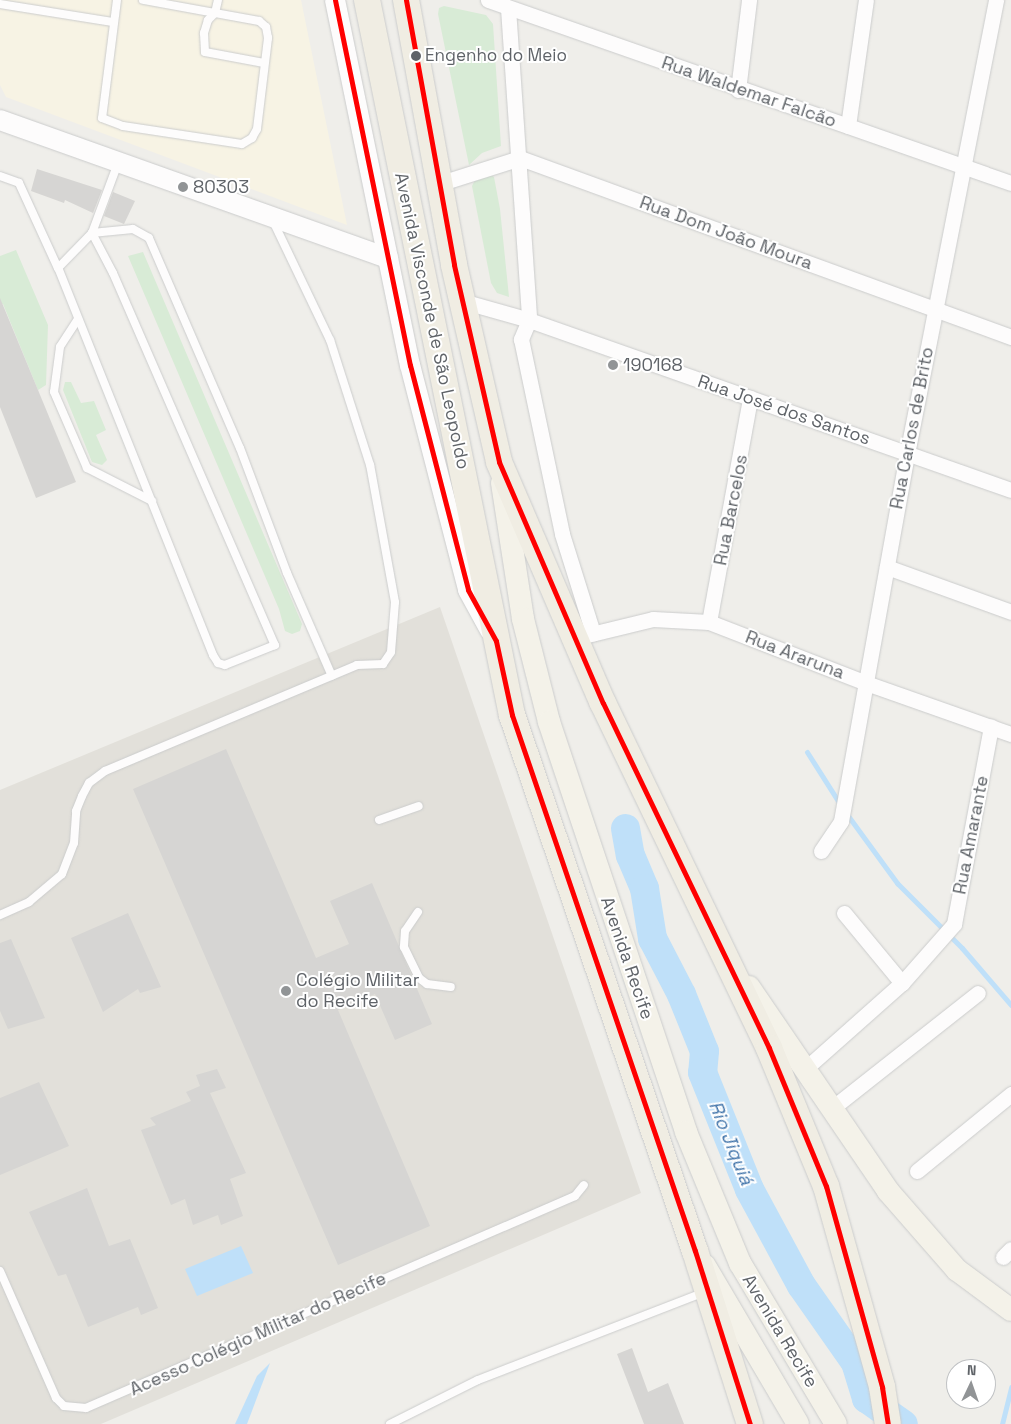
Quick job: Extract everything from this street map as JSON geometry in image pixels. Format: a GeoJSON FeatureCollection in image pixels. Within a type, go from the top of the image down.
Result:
{"type":"FeatureCollection","features":[{"type":"Feature","properties":{"kind":"highway","name":"Avenida Visconde de São Leopoldo"},"geometry":{"type":"LineString","coordinates":[[368,0],[512,715],[695,1251],[750,1424]]}},
{"type":"Feature","properties":{"kind":"highway","name":"Avenida Visconde de São Leopoldo"},"geometry":{"type":"LineString","coordinates":[[406,0],[438,184],[462,301],[499,462],[583,636],[725,951],[826,1186],[882,1386],[888,1424]]}},
{"type":"Feature","properties":{"kind":"main road","name":"Avenida Visconde de São Leopoldo"},"geometry":{"type":"LineString","coordinates":[[334,0],[410,365],[468,590],[496,641]]}},
{"type":"Feature","properties":{"kind":"main road"},"geometry":{"type":"LineString","coordinates":[[0,120],[271,219],[388,258]]}},
{"type":"Feature","properties":{"kind":"main road","name":"Avenida Recife"},"geometry":{"type":"LineString","coordinates":[[499,462],[523,618],[549,722],[686,1132],[740,1263],[836,1424]]}},
{"type":"Feature","properties":{"kind":"main road","name":"Avenida Visconde de São Leopoldo"},"geometry":{"type":"LineString","coordinates":[[725,951],[888,1191],[933,1245],[985,1293],[1011,1310]]}},
{"type":"Feature","properties":{"kind":"main road","name":"Avenida Recife"},"geometry":{"type":"LineString","coordinates":[[695,1251],[798,1424]]}},
{"type":"Feature","properties":{"kind":"street","name":"Rua Waldemar Falcão"},"geometry":{"type":"LineString","coordinates":[[488,0],[738,90],[1011,183]]}},
{"type":"Feature","properties":{"kind":"street"},"geometry":{"type":"LineString","coordinates":[[738,90],[749,0]]}},
{"type":"Feature","properties":{"kind":"street"},"geometry":{"type":"LineString","coordinates":[[848,126],[866,0]]}},
{"type":"Feature","properties":{"kind":"street","name":"Rua Carlos de Brito"},"geometry":{"type":"LineString","coordinates":[[821,851],[841,821],[907,454],[996,0]]}},
{"type":"Feature","properties":{"kind":"street"},"geometry":{"type":"LineString","coordinates":[[508,8],[520,158],[529,320],[522,339],[583,636]]}},
{"type":"Feature","properties":{"kind":"street"},"geometry":{"type":"LineString","coordinates":[[438,184],[520,158]]}},
{"type":"Feature","properties":{"kind":"street","name":"Rua Dom João Moura"},"geometry":{"type":"LineString","coordinates":[[520,158],[1011,338]]}},
{"type":"Feature","properties":{"kind":"street","name":"Rua José dos Santos"},"geometry":{"type":"LineString","coordinates":[[462,301],[529,320],[1011,490]]}},
{"type":"Feature","properties":{"kind":"street","name":"Rua Barcelos"},"geometry":{"type":"LineString","coordinates":[[709,622],[750,398]]}},
{"type":"Feature","properties":{"kind":"street"},"geometry":{"type":"LineString","coordinates":[[887,567],[1011,612]]}},
{"type":"Feature","properties":{"kind":"street","name":"Rua Araruna"},"geometry":{"type":"LineString","coordinates":[[583,636],[653,618],[709,622],[866,683],[1011,734]]}},
{"type":"Feature","properties":{"kind":"street","name":"Rua Amarante"},"geometry":{"type":"LineString","coordinates":[[805,1070],[902,983],[954,924],[991,726]]}},
{"type":"Feature","properties":{"kind":"street"},"geometry":{"type":"LineString","coordinates":[[844,913],[902,983]]}},
{"type":"Feature","properties":{"kind":"street"},"geometry":{"type":"LineString","coordinates":[[831,1109],[978,993]]}},
{"type":"Feature","properties":{"kind":"street"},"geometry":{"type":"LineString","coordinates":[[917,1171],[1011,1094]]}},
{"type":"Feature","properties":{"kind":"lane"},"geometry":{"type":"LineString","coordinates":[[117,0],[100,112],[102,118],[114,124],[242,144],[247,142],[257,129],[266,27],[259,21],[143,0]]}},
{"type":"Feature","properties":{"kind":"lane"},"geometry":{"type":"LineString","coordinates":[[218,0],[216,13],[205,26],[205,52],[264,63]]}},
{"type":"Feature","properties":{"kind":"lane"},"geometry":{"type":"LineString","coordinates":[[0,4],[113,22]]}},
{"type":"Feature","properties":{"kind":"lane"},"geometry":{"type":"LineString","coordinates":[[58,268],[92,233],[118,162]]}},
{"type":"Feature","properties":{"kind":"lane"},"geometry":{"type":"LineString","coordinates":[[0,176],[19,184],[58,268],[218,663],[225,665],[268,650],[274,645],[272,638],[92,233]]}},
{"type":"Feature","properties":{"kind":"lane"},"geometry":{"type":"LineString","coordinates":[[0,915],[29,902],[62,874],[74,842],[76,811],[82,796],[89,783],[105,772],[357,665],[378,665],[386,661],[394,640],[395,602],[370,465],[330,340],[271,219]]}},
{"type":"Feature","properties":{"kind":"lane"},"geometry":{"type":"LineString","coordinates":[[92,233],[134,229],[149,238],[240,448],[287,573],[332,676]]}},
{"type":"Feature","properties":{"kind":"lane"},"geometry":{"type":"LineString","coordinates":[[78,319],[60,347],[54,392],[87,468],[152,500]]}},
{"type":"Feature","properties":{"kind":"lane"},"geometry":{"type":"LineString","coordinates":[[379,820],[419,806]]}},
{"type":"Feature","properties":{"kind":"lane"},"geometry":{"type":"LineString","coordinates":[[418,912],[404,936],[404,947],[419,978],[427,984],[451,987]]}},
{"type":"Feature","properties":{"kind":"lane","name":"Acesso Colégio Militar do Recife"},"geometry":{"type":"LineString","coordinates":[[0,1271],[56,1398],[64,1406],[75,1410],[86,1408],[575,1196],[584,1185]]}},
{"type":"Feature","properties":{"kind":"lane"},"geometry":{"type":"LineString","coordinates":[[390,1424],[478,1380],[707,1291]]}},
{"type":"Feature","properties":{"kind":"shaded area"},"geometry":{"type":"Polygon","coordinates":[[[0,0],[301,0],[347,225],[6,97],[0,85],[0,0]]]}},
{"type":"Feature","properties":{"kind":"shaded area","name":"Colégio Militar do Recife"},"geometry":{"type":"Polygon","coordinates":[[[440,607],[641,1193],[101,1424],[0,1424],[0,790],[440,607]]]}},
{"type":"Feature","properties":{"kind":"green space"},"geometry":{"type":"Polygon","coordinates":[[[444,6],[486,15],[493,24],[501,146],[482,153],[469,165],[438,14],[439,8],[444,6]]]}},
{"type":"Feature","properties":{"kind":"green space"},"geometry":{"type":"Polygon","coordinates":[[[489,173],[494,177],[500,209],[509,297],[497,293],[491,283],[472,186],[475,180],[489,173]]]}},
{"type":"Feature","properties":{"kind":"green space"},"geometry":{"type":"Polygon","coordinates":[[[16,250],[48,325],[46,385],[38,390],[3,304],[0,304],[0,256],[16,250]]]}},
{"type":"Feature","properties":{"kind":"green space"},"geometry":{"type":"Polygon","coordinates":[[[143,252],[302,624],[300,631],[292,634],[285,631],[279,609],[128,256],[143,252]]]}},
{"type":"Feature","properties":{"kind":"green space"},"geometry":{"type":"Polygon","coordinates":[[[65,382],[71,382],[81,403],[94,401],[106,430],[96,435],[107,460],[102,465],[92,462],[63,390],[65,382]]]}},
{"type":"Feature","properties":{"kind":"water"},"geometry":{"type":"Polygon","coordinates":[[[241,1246],[253,1273],[197,1296],[185,1269],[241,1246]]]}},
{"type":"Feature","properties":{"kind":"water"},"geometry":{"type":"Polygon","coordinates":[[[270,1363],[247,1424],[235,1424],[257,1376],[270,1363]]]}},
{"type":"Feature","properties":{"kind":"building"},"geometry":{"type":"Polygon","coordinates":[[[37,169],[102,190],[93,213],[65,200],[64,203],[31,191],[37,169]]]}},
{"type":"Feature","properties":{"kind":"building"},"geometry":{"type":"Polygon","coordinates":[[[113,192],[135,201],[124,224],[104,216],[113,192]]]}},
{"type":"Feature","properties":{"kind":"building"},"geometry":{"type":"Polygon","coordinates":[[[0,298],[76,482],[36,498],[0,407],[0,298]]]}},
{"type":"Feature","properties":{"kind":"building","name":"Colégio Militar do Recife"},"geometry":{"type":"Polygon","coordinates":[[[226,749],[316,958],[349,944],[330,901],[372,883],[432,1024],[395,1040],[375,994],[338,1010],[430,1226],[338,1265],[133,789],[226,749]]]}},
{"type":"Feature","properties":{"kind":"building"},"geometry":{"type":"Polygon","coordinates":[[[128,913],[161,987],[140,993],[138,989],[103,1012],[71,938],[128,913]]]}},
{"type":"Feature","properties":{"kind":"building"},"geometry":{"type":"Polygon","coordinates":[[[11,939],[45,1018],[8,1029],[0,1011],[0,943],[11,939]]]}},
{"type":"Feature","properties":{"kind":"building"},"geometry":{"type":"Polygon","coordinates":[[[217,1069],[226,1088],[210,1093],[246,1173],[230,1179],[243,1216],[221,1225],[218,1215],[193,1225],[185,1199],[171,1205],[141,1130],[156,1125],[150,1118],[191,1101],[186,1092],[200,1086],[196,1075],[217,1069]]]}},
{"type":"Feature","properties":{"kind":"building"},"geometry":{"type":"Polygon","coordinates":[[[39,1082],[69,1146],[0,1175],[0,1098],[39,1082]]]}},
{"type":"Feature","properties":{"kind":"building"},"geometry":{"type":"Polygon","coordinates":[[[87,1188],[109,1246],[130,1239],[158,1308],[141,1315],[138,1307],[88,1327],[66,1274],[58,1276],[29,1212],[87,1188]]]}},
{"type":"Feature","properties":{"kind":"building"},"geometry":{"type":"Polygon","coordinates":[[[632,1348],[648,1392],[668,1383],[684,1424],[644,1424],[617,1354],[632,1348]]]}},
{"type":"Feature","properties":{"kind":"waterway"},"geometry":{"type":"LineString","coordinates":[[807,752],[840,804]]}},
{"type":"Feature","properties":{"kind":"waterway"},"geometry":{"type":"LineString","coordinates":[[846,813],[897,883],[962,948],[1011,1005]]}},
{"type":"Feature","properties":{"kind":"waterway","name":"Rio Jiquiá"},"geometry":{"type":"LineString","coordinates":[[625,828],[630,855],[644,888],[652,938],[681,994],[704,1051],[702,1072],[749,1189],[801,1285],[855,1362],[866,1398],[903,1424]]}},
{"type":"Feature","properties":{"kind":"waterway"},"geometry":{"type":"LineString","coordinates":[[1002,1424],[1011,1387]]}},
{"type":"Feature","properties":{"kind":"transit line"},"geometry":{"type":"LineString","coordinates":[[335,0],[410,365],[468,590],[496,641],[512,715],[695,1251],[750,1424]]}},
{"type":"Feature","properties":{"kind":"transit line"},"geometry":{"type":"LineString","coordinates":[[406,0],[454,265],[499,462],[603,703],[769,1048],[826,1186],[882,1387],[888,1424]]}},
{"type":"Feature","properties":{"kind":"place","name":"Engenho do Meio"},"geometry":{"type":"Point","coordinates":[416,56]}},
{"type":"Feature","properties":{"kind":"place","name":"80303"},"geometry":{"type":"Point","coordinates":[183,187]}},
{"type":"Feature","properties":{"kind":"place","name":"190168"},"geometry":{"type":"Point","coordinates":[613,365]}},
{"type":"Feature","properties":{"kind":"place","name":"Colégio Militar do Recife"},"geometry":{"type":"Point","coordinates":[286,991]}}]}
